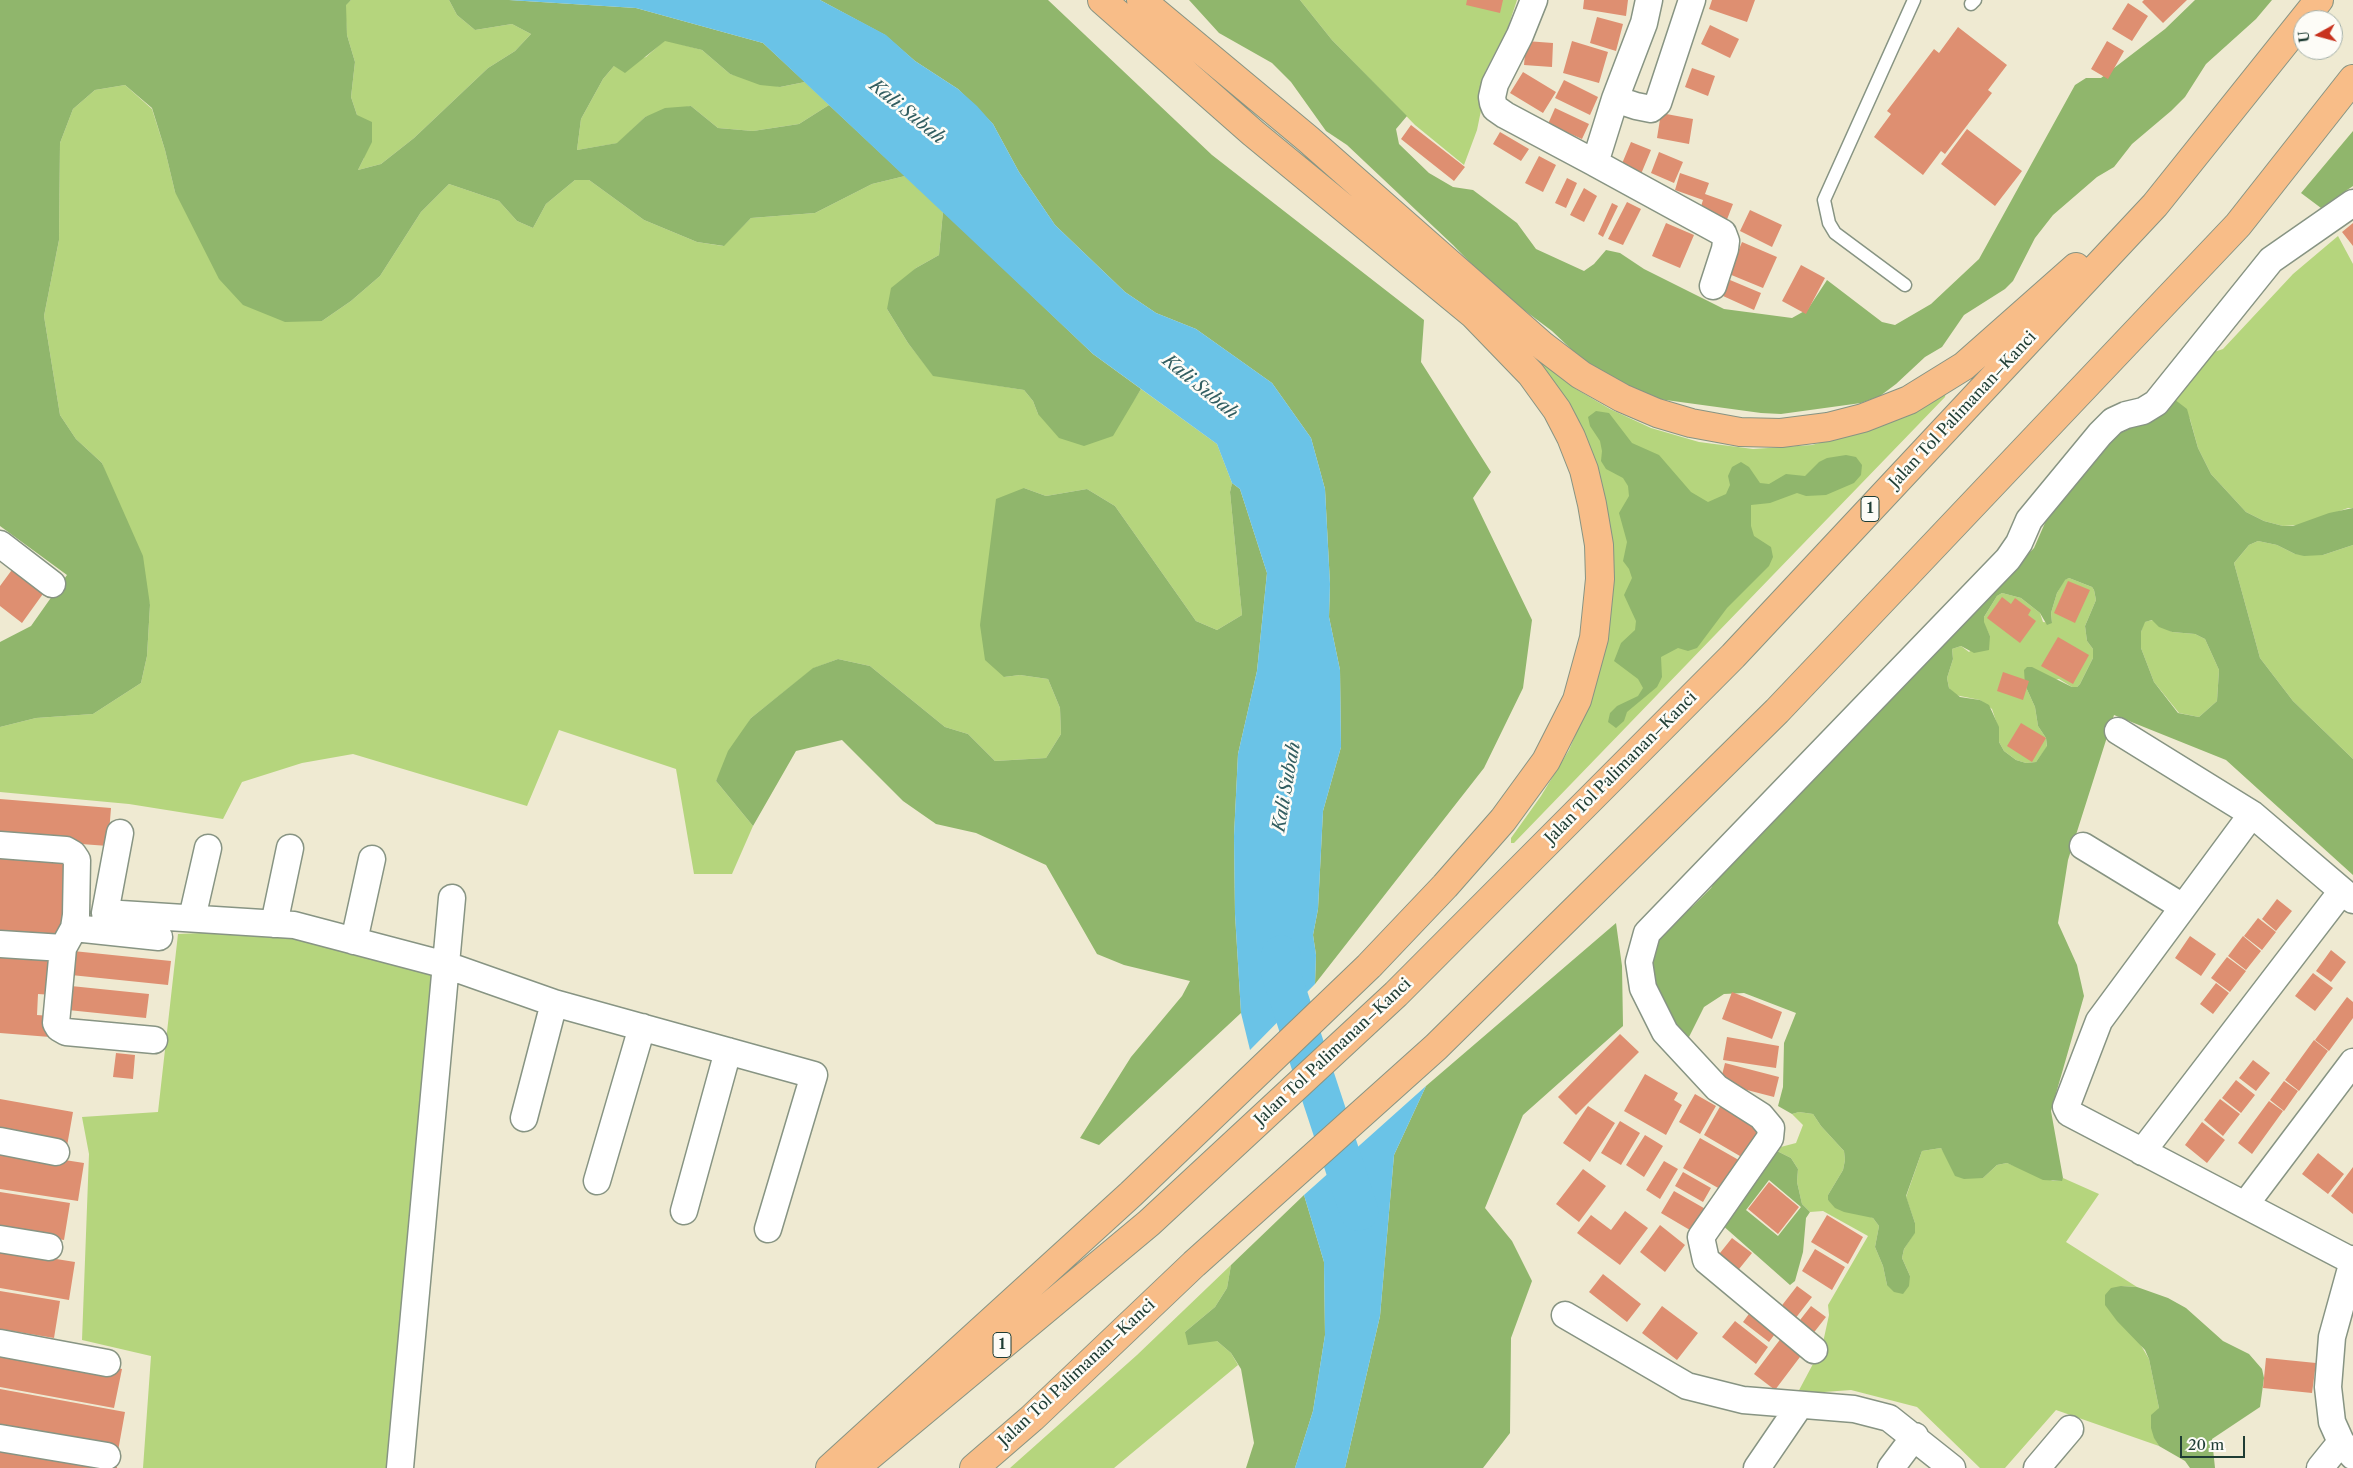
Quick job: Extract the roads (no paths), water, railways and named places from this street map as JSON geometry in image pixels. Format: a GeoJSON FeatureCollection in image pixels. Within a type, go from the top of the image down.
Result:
{"type":"FeatureCollection","features":[{"type":"Feature","properties":{"kind":"highway"},"geometry":{"type":"LineString","coordinates":[[830,1468],[1131,1194],[1369,966],[1445,886],[1503,820],[1546,761],[1577,700],[1594,638],[1600,580],[1599,545],[1584,470],[1571,437],[1557,410],[1531,374],[1498,337],[1474,315],[1253,133],[1102,0]]}},
{"type":"Feature","properties":{"kind":"highway"},"geometry":{"type":"LineString","coordinates":[[1142,0],[1308,140],[1543,346],[1581,375],[1622,398],[1657,413],[1691,423],[1740,432],[1781,434],[1828,427],[1863,418],[1909,400],[1964,366],[2178,175]]}},
{"type":"Feature","properties":{"kind":"highway","name":"Jalan Tol Palimanan–Kanci"},"geometry":{"type":"LineString","coordinates":[[855,1468],[1149,1223],[1396,994],[1733,656],[2155,205],[2319,0]]}},
{"type":"Feature","properties":{"kind":"highway","name":"Jalan Tol Palimanan–Kanci"},"geometry":{"type":"LineString","coordinates":[[974,1468],[1032,1418],[1194,1264],[1436,1047],[1777,712],[2238,225],[2353,79]]}},
{"type":"Feature","properties":{"kind":"highway"},"geometry":{"type":"LineString","coordinates":[[2238,225],[2310,155],[2353,109]]}},
{"type":"Feature","properties":{"kind":"street"},"geometry":{"type":"LineString","coordinates":[[1534,0],[1520,35],[1495,84],[1492,97],[1495,108],[1724,233],[1725,249],[1713,286]]}},
{"type":"Feature","properties":{"kind":"street"},"geometry":{"type":"LineString","coordinates":[[1595,163],[1615,98],[1644,23],[1649,0]]}},
{"type":"Feature","properties":{"kind":"street"},"geometry":{"type":"LineString","coordinates":[[1615,98],[1636,106],[1651,109],[1658,103],[1692,0]]}},
{"type":"Feature","properties":{"kind":"street"},"geometry":{"type":"LineString","coordinates":[[1814,1350],[1706,1260],[1701,1237],[1770,1138],[1771,1128],[1761,1116],[1717,1088],[1665,1032],[1643,988],[1639,962],[1647,933],[2008,558],[2019,543],[2029,520],[2100,434],[2113,421],[2142,411],[2156,403],[2271,260],[2353,203]]}},
{"type":"Feature","properties":{"kind":"street"},"geometry":{"type":"LineString","coordinates":[[0,544],[52,584]]}},
{"type":"Feature","properties":{"kind":"street"},"geometry":{"type":"LineString","coordinates":[[2118,731],[2252,814],[2348,896],[2142,1152]]}},
{"type":"Feature","properties":{"kind":"street"},"geometry":{"type":"LineString","coordinates":[[2252,814],[2099,1021],[2066,1108],[2068,1113],[2352,1260],[2332,1337],[2328,1387],[2332,1422],[2347,1449],[2320,1468]]}},
{"type":"Feature","properties":{"kind":"street"},"geometry":{"type":"LineString","coordinates":[[120,833],[105,913],[294,925],[446,965],[554,1003],[814,1075],[768,1229]]}},
{"type":"Feature","properties":{"kind":"street"},"geometry":{"type":"LineString","coordinates":[[0,845],[66,850],[73,854],[76,860],[77,903],[68,938],[56,1023],[59,1028],[66,1032],[154,1040]]}},
{"type":"Feature","properties":{"kind":"street"},"geometry":{"type":"LineString","coordinates":[[2082,846],[2183,907]]}},
{"type":"Feature","properties":{"kind":"street"},"geometry":{"type":"LineString","coordinates":[[192,918],[208,848]]}},
{"type":"Feature","properties":{"kind":"street"},"geometry":{"type":"LineString","coordinates":[[274,924],[290,848]]}},
{"type":"Feature","properties":{"kind":"street"},"geometry":{"type":"LineString","coordinates":[[354,941],[372,858]]}},
{"type":"Feature","properties":{"kind":"street"},"geometry":{"type":"LineString","coordinates":[[400,1468],[452,898]]}},
{"type":"Feature","properties":{"kind":"street"},"geometry":{"type":"LineString","coordinates":[[0,944],[68,938],[159,937]]}},
{"type":"Feature","properties":{"kind":"street"},"geometry":{"type":"LineString","coordinates":[[524,1118],[554,1003]]}},
{"type":"Feature","properties":{"kind":"street"},"geometry":{"type":"LineString","coordinates":[[597,1181],[642,1027]]}},
{"type":"Feature","properties":{"kind":"street"},"geometry":{"type":"LineString","coordinates":[[684,1212],[728,1051]]}},
{"type":"Feature","properties":{"kind":"street"},"geometry":{"type":"LineString","coordinates":[[2245,1205],[2353,1062]]}},
{"type":"Feature","properties":{"kind":"street"},"geometry":{"type":"LineString","coordinates":[[0,1142],[56,1152]]}},
{"type":"Feature","properties":{"kind":"street"},"geometry":{"type":"LineString","coordinates":[[0,1239],[49,1247]]}},
{"type":"Feature","properties":{"kind":"street"},"geometry":{"type":"LineString","coordinates":[[1565,1315],[1687,1386],[1743,1400],[1854,1408],[1889,1418],[1915,1436],[1952,1468]]}},
{"type":"Feature","properties":{"kind":"street"},"geometry":{"type":"LineString","coordinates":[[0,1343],[107,1363]]}},
{"type":"Feature","properties":{"kind":"street"},"geometry":{"type":"LineString","coordinates":[[1757,1468],[1800,1405]]}},
{"type":"Feature","properties":{"kind":"street"},"geometry":{"type":"LineString","coordinates":[[2037,1468],[2070,1428]]}},
{"type":"Feature","properties":{"kind":"street"},"geometry":{"type":"LineString","coordinates":[[1890,1468],[1915,1436]]}},
{"type":"Feature","properties":{"kind":"street"},"geometry":{"type":"LineString","coordinates":[[0,1438],[107,1456]]}},
{"type":"Feature","properties":{"kind":"lane"},"geometry":{"type":"LineString","coordinates":[[1905,285],[1835,233],[1829,223],[1824,200],[1914,0]]}},
{"type":"Feature","properties":{"kind":"water","name":"Kali Subah"},"geometry":{"type":"Polygon","coordinates":[[[509,0],[820,0],[886,35],[915,61],[958,89],[977,106],[993,124],[1019,172],[1055,225],[1125,292],[1156,313],[1196,329],[1272,383],[1311,438],[1325,489],[1330,584],[1329,617],[1340,670],[1341,747],[1323,811],[1318,909],[1313,935],[1316,955],[1315,984],[1250,1050],[1241,1013],[1235,914],[1234,836],[1238,754],[1257,671],[1267,573],[1240,489],[1232,483],[1217,444],[1093,354],[763,43],[636,8],[509,0]]]}},
{"type":"Feature","properties":{"kind":"water"},"geometry":{"type":"Polygon","coordinates":[[[1426,1086],[1394,1155],[1380,1316],[1345,1468],[1295,1468],[1313,1411],[1325,1335],[1324,1262],[1304,1195],[1426,1086]]]}},
{"type":"Feature","properties":{"kind":"waterway"},"geometry":{"type":"LineString","coordinates":[[1281,955],[1281,974],[1359,1211]]}}]}
